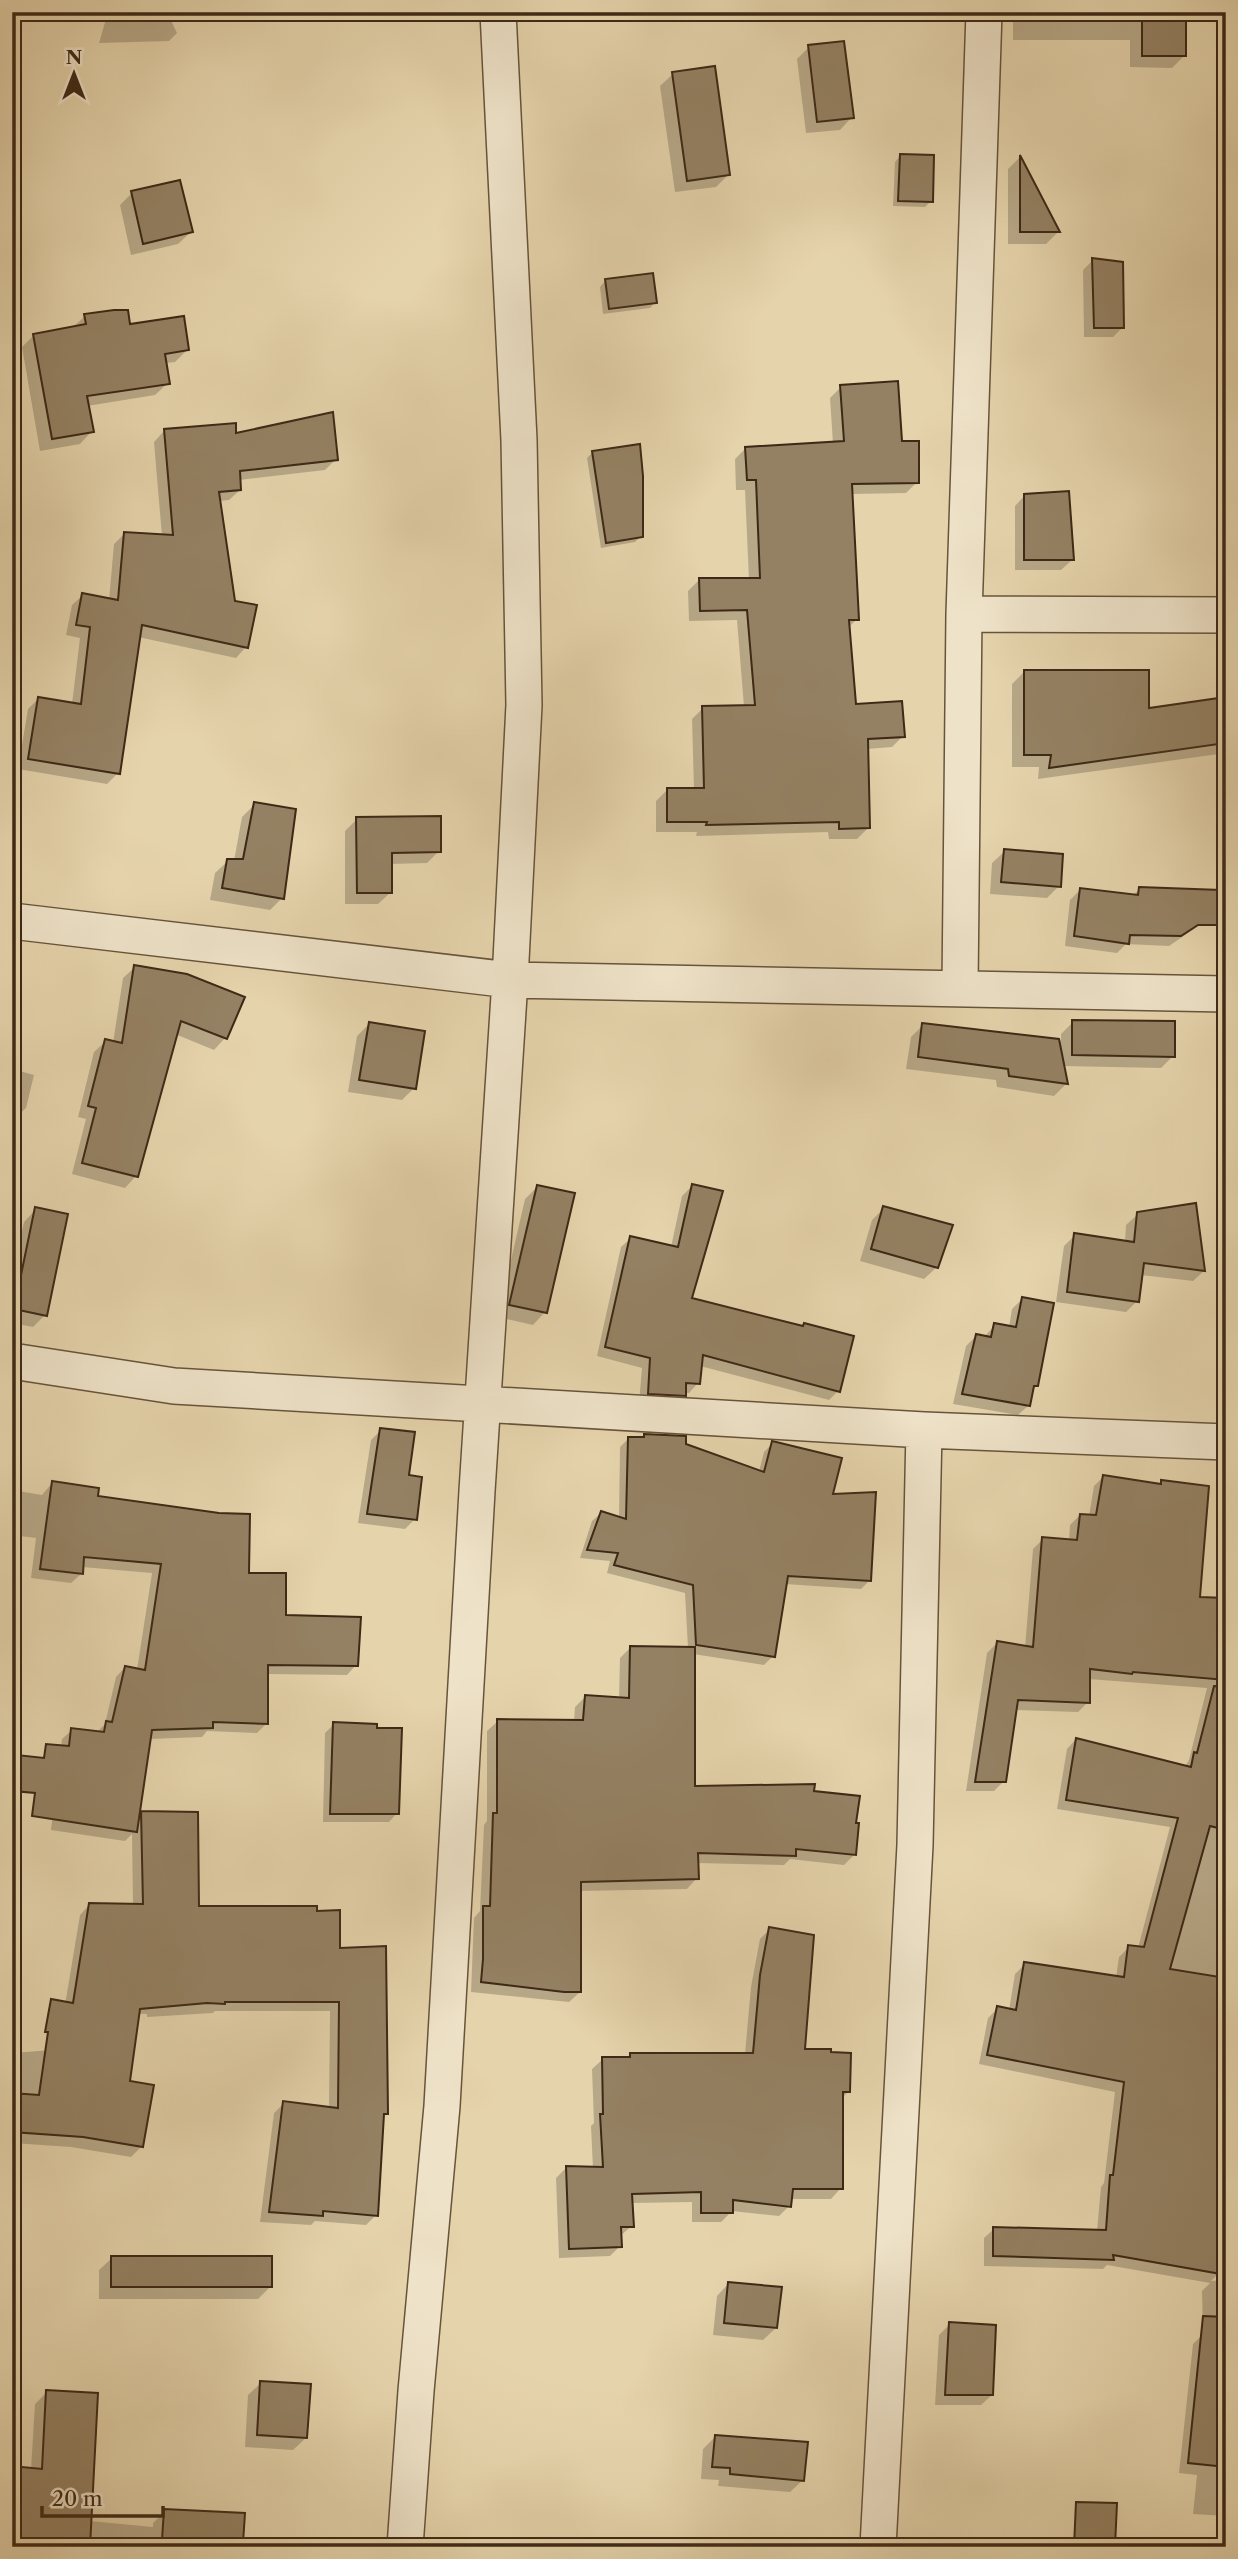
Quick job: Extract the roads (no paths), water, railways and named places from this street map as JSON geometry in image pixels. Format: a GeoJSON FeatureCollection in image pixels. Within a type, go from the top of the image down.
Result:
{"type":"FeatureCollection","features":[{"type":"Feature","properties":{"kind":"street"},"geometry":{"type":"LineString","coordinates":[[405,2547],[442,2105],[510,981],[523,705],[519,440],[498,12]]}},
{"type":"Feature","properties":{"kind":"street"},"geometry":{"type":"LineString","coordinates":[[960,987],[964,614],[984,12]]}},
{"type":"Feature","properties":{"kind":"street"},"geometry":{"type":"LineString","coordinates":[[964,614],[1226,615]]}},
{"type":"Feature","properties":{"kind":"street"},"geometry":{"type":"LineString","coordinates":[[12,921],[510,981],[960,987],[1226,994]]}},
{"type":"Feature","properties":{"kind":"street"},"geometry":{"type":"LineString","coordinates":[[12,1361],[174,1386],[924,1430],[1226,1442]]}},
{"type":"Feature","properties":{"kind":"street"},"geometry":{"type":"LineString","coordinates":[[878,2547],[915,1845],[924,1430]]}}]}
